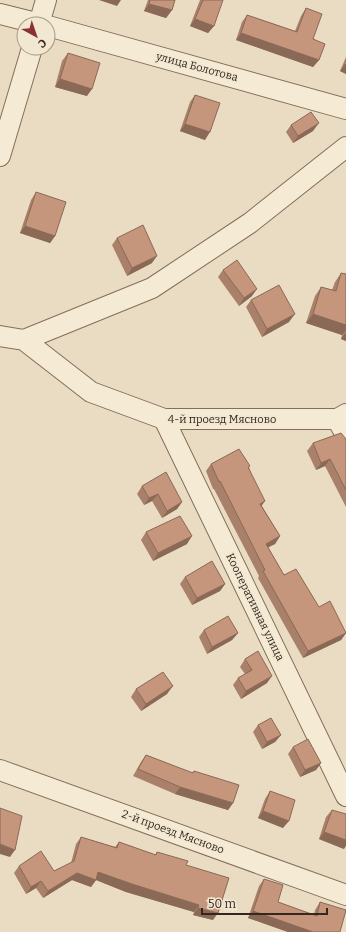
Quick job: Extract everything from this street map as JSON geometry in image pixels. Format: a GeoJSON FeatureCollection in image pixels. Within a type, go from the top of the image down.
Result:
{"type":"FeatureCollection","features":[{"type":"Feature","properties":{"kind":"street"},"geometry":{"type":"LineString","coordinates":[[42,16],[46,0]]}},
{"type":"Feature","properties":{"kind":"street"},"geometry":{"type":"LineString","coordinates":[[0,14],[16,18]]}},
{"type":"Feature","properties":{"kind":"street","name":"улица Болотова"},"geometry":{"type":"LineString","coordinates":[[56,28],[346,109]]}},
{"type":"Feature","properties":{"kind":"street"},"geometry":{"type":"LineString","coordinates":[[0,156],[30,56]]}},
{"type":"Feature","properties":{"kind":"street"},"geometry":{"type":"LineString","coordinates":[[24,340],[152,288],[250,223],[346,147]]}},
{"type":"Feature","properties":{"kind":"street","name":"4-й проезд Мясново"},"geometry":{"type":"LineString","coordinates":[[0,336],[24,340],[91,392],[164,419],[343,423]]}},
{"type":"Feature","properties":{"kind":"street","name":"Кооперативная улица"},"geometry":{"type":"LineString","coordinates":[[164,419],[346,796]]}},
{"type":"Feature","properties":{"kind":"street","name":"2-й проезд Мясново"},"geometry":{"type":"LineString","coordinates":[[0,770],[346,895]]}},
{"type":"Feature","properties":{"kind":"building"},"geometry":{"type":"Polygon","coordinates":[[[150,0],[175,0],[172,10],[149,4],[150,0]]]}},
{"type":"Feature","properties":{"kind":"building"},"geometry":{"type":"Polygon","coordinates":[[[203,0],[223,0],[214,26],[195,19],[203,0]]]}},
{"type":"Feature","properties":{"kind":"building"},"geometry":{"type":"Polygon","coordinates":[[[306,8],[322,14],[313,39],[325,44],[319,60],[241,33],[247,15],[297,32],[306,8]]]}},
{"type":"Feature","properties":{"kind":"building"},"geometry":{"type":"Polygon","coordinates":[[[68,53],[100,63],[92,89],[60,79],[68,53]]]}},
{"type":"Feature","properties":{"kind":"building"},"geometry":{"type":"Polygon","coordinates":[[[195,95],[220,103],[210,132],[185,124],[195,95]]]}},
{"type":"Feature","properties":{"kind":"building"},"geometry":{"type":"Polygon","coordinates":[[[311,112],[319,123],[298,136],[291,125],[311,112]]]}},
{"type":"Feature","properties":{"kind":"building"},"geometry":{"type":"Polygon","coordinates":[[[36,192],[66,202],[55,236],[25,226],[36,192]]]}},
{"type":"Feature","properties":{"kind":"building"},"geometry":{"type":"Polygon","coordinates":[[[143,225],[157,256],[132,268],[117,238],[143,225]]]}},
{"type":"Feature","properties":{"kind":"building"},"geometry":{"type":"Polygon","coordinates":[[[237,260],[257,289],[244,298],[223,270],[237,260]]]}},
{"type":"Feature","properties":{"kind":"building"},"geometry":{"type":"Polygon","coordinates":[[[341,273],[346,274],[346,325],[313,314],[321,287],[336,291],[341,273]]]}},
{"type":"Feature","properties":{"kind":"building"},"geometry":{"type":"Polygon","coordinates":[[[279,285],[295,314],[267,329],[251,300],[279,285]]]}},
{"type":"Feature","properties":{"kind":"building"},"geometry":{"type":"Polygon","coordinates":[[[341,433],[346,439],[346,490],[330,459],[321,463],[313,443],[341,433]]]}},
{"type":"Feature","properties":{"kind":"building"},"geometry":{"type":"Polygon","coordinates":[[[239,449],[250,466],[248,467],[265,501],[260,504],[280,536],[266,544],[284,575],[296,569],[319,607],[330,601],[346,633],[308,651],[263,571],[265,570],[211,464],[239,449]]]}},
{"type":"Feature","properties":{"kind":"building"},"geometry":{"type":"Polygon","coordinates":[[[166,472],[182,502],[167,511],[158,494],[149,498],[142,486],[166,472]]]}},
{"type":"Feature","properties":{"kind":"building"},"geometry":{"type":"Polygon","coordinates":[[[180,516],[192,536],[158,553],[146,532],[180,516]]]}},
{"type":"Feature","properties":{"kind":"building"},"geometry":{"type":"Polygon","coordinates":[[[212,561],[225,584],[197,598],[185,577],[212,561]]]}},
{"type":"Feature","properties":{"kind":"building"},"geometry":{"type":"Polygon","coordinates":[[[228,616],[238,633],[212,647],[204,630],[228,616]]]}},
{"type":"Feature","properties":{"kind":"building"},"geometry":{"type":"Polygon","coordinates":[[[258,651],[272,676],[246,691],[238,678],[252,670],[245,659],[258,651]]]}},
{"type":"Feature","properties":{"kind":"building"},"geometry":{"type":"Polygon","coordinates":[[[163,672],[173,686],[146,704],[136,689],[163,672]]]}},
{"type":"Feature","properties":{"kind":"building"},"geometry":{"type":"Polygon","coordinates":[[[271,718],[281,735],[267,742],[258,725],[271,718]]]}},
{"type":"Feature","properties":{"kind":"building"},"geometry":{"type":"Polygon","coordinates":[[[308,739],[321,763],[305,770],[293,747],[308,739]]]}},
{"type":"Feature","properties":{"kind":"building"},"geometry":{"type":"Polygon","coordinates":[[[146,755],[193,773],[194,771],[239,785],[233,803],[180,787],[138,769],[146,755]]]}},
{"type":"Feature","properties":{"kind":"building"},"geometry":{"type":"Polygon","coordinates":[[[270,791],[295,800],[289,821],[263,811],[270,791]]]}},
{"type":"Feature","properties":{"kind":"building"},"geometry":{"type":"Polygon","coordinates":[[[0,808],[22,816],[15,850],[0,844],[0,808]]]}},
{"type":"Feature","properties":{"kind":"building"},"geometry":{"type":"Polygon","coordinates":[[[332,810],[346,814],[346,840],[324,832],[332,810]]]}},
{"type":"Feature","properties":{"kind":"building"},"geometry":{"type":"Polygon","coordinates":[[[81,837],[117,848],[119,842],[156,855],[157,852],[188,861],[186,865],[229,878],[218,913],[198,908],[199,905],[98,872],[96,880],[77,873],[48,891],[41,881],[31,887],[19,866],[41,851],[54,871],[74,861],[81,837]]]}},
{"type":"Feature","properties":{"kind":"building"},"geometry":{"type":"Polygon","coordinates":[[[264,879],[283,885],[278,902],[317,916],[320,902],[346,910],[340,932],[313,932],[253,911],[264,879]]]}}]}
